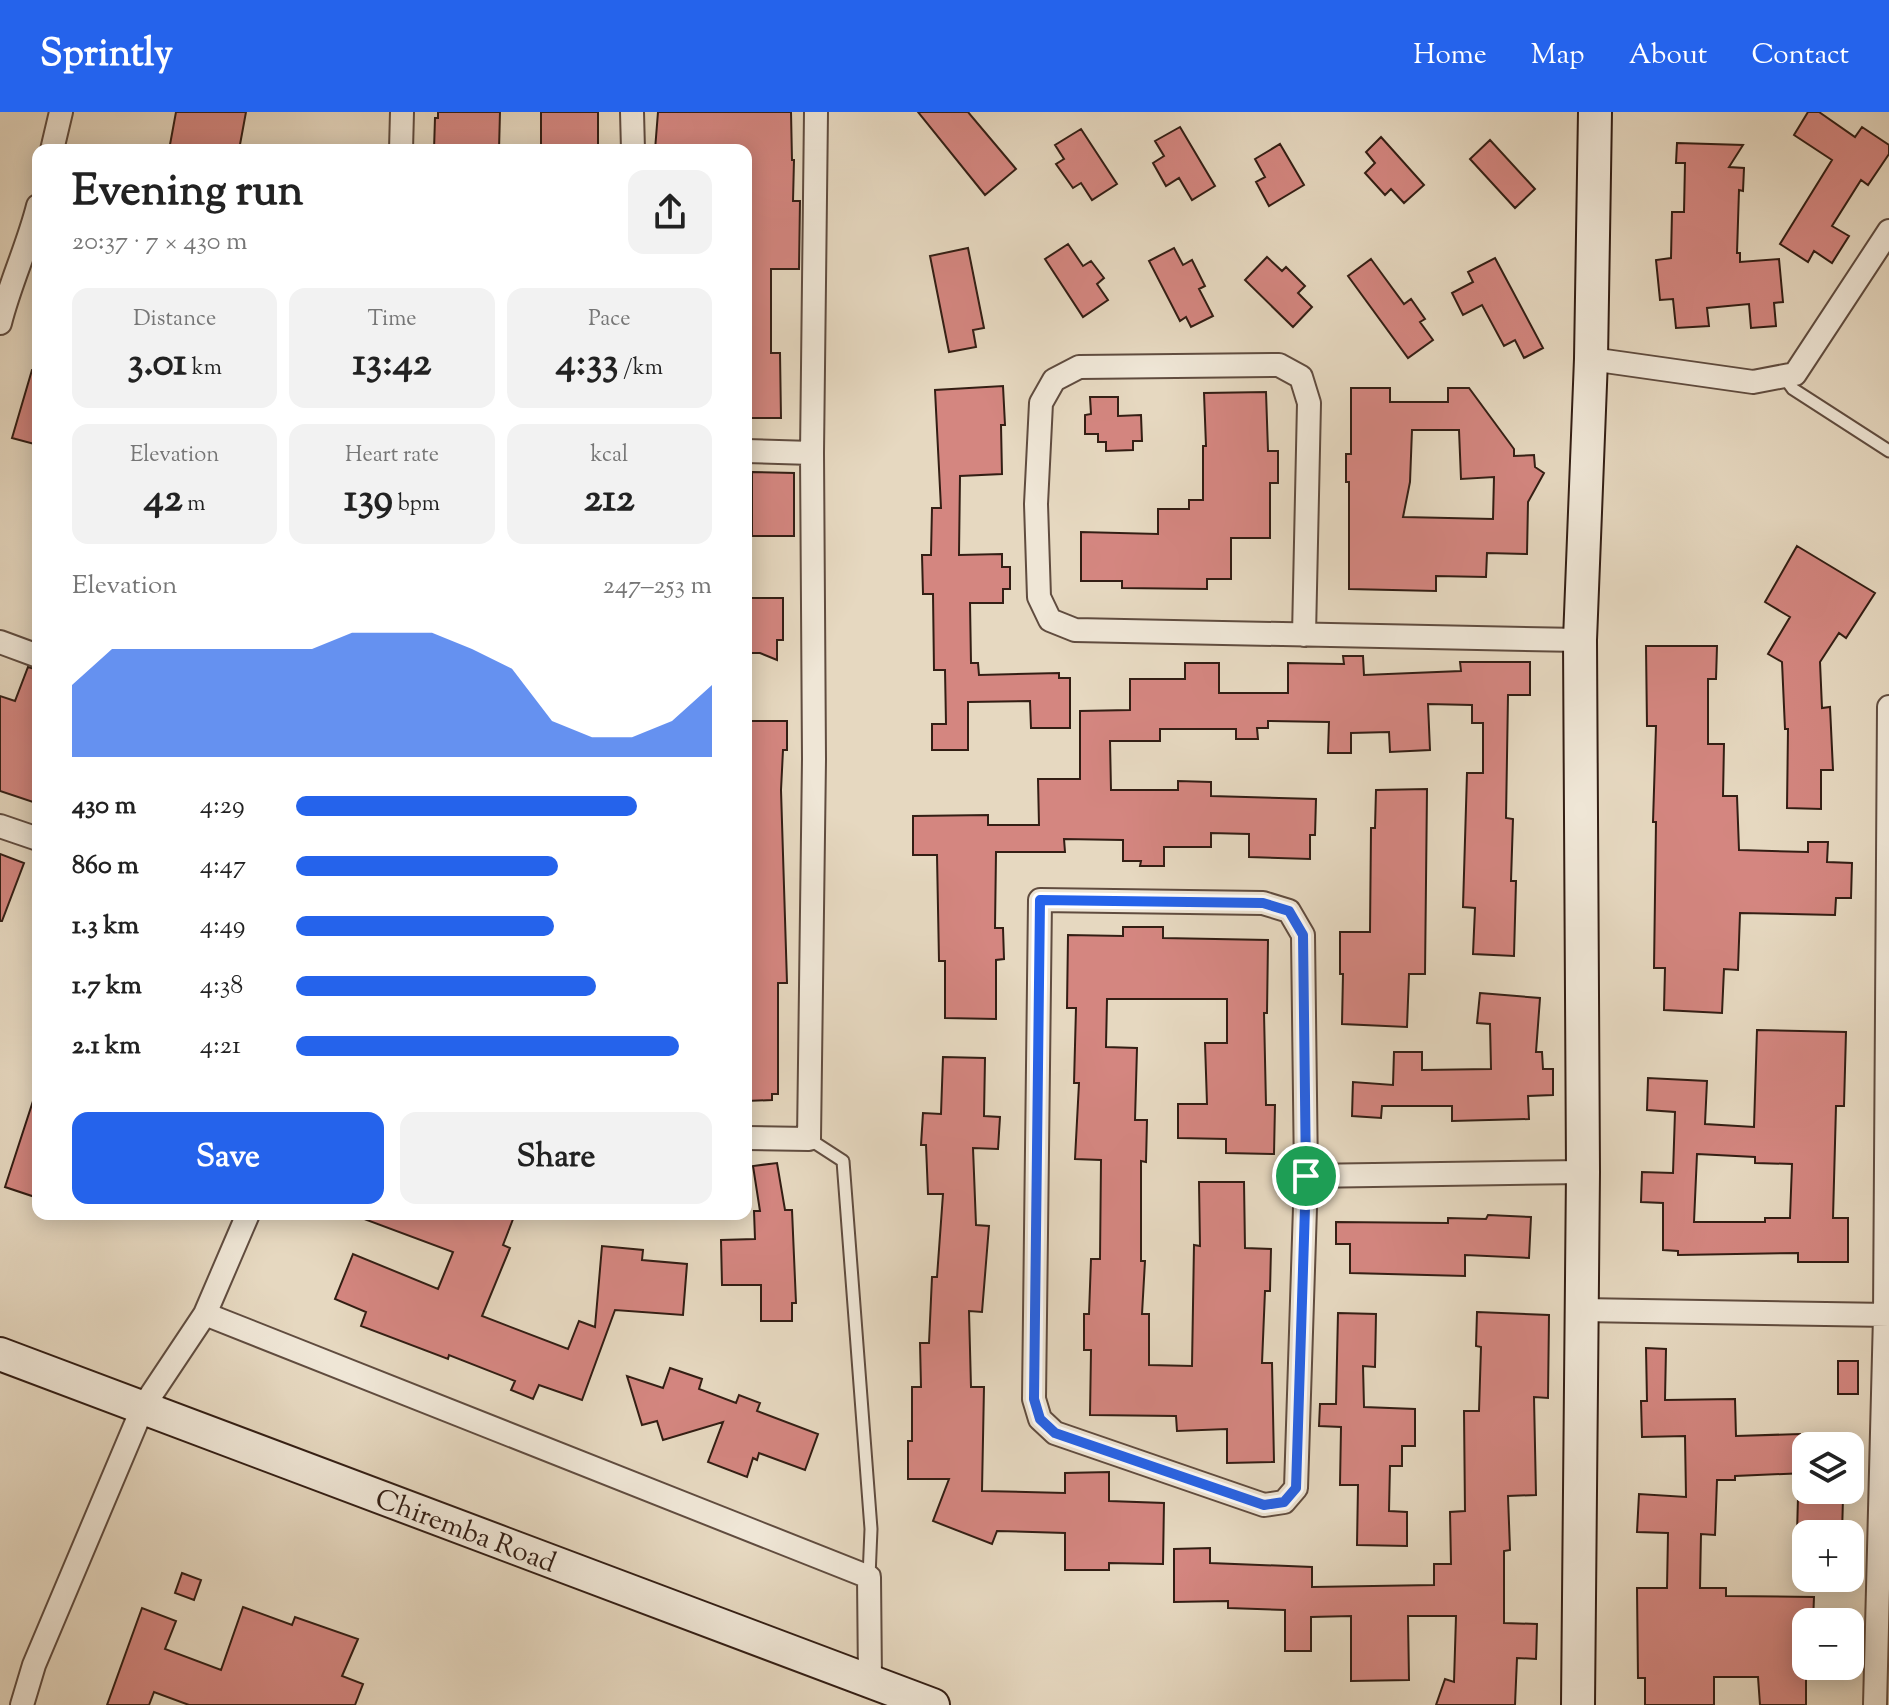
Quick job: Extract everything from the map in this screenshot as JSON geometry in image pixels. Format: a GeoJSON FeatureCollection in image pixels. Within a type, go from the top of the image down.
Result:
{"type":"FeatureCollection","features":[{"type":"Feature","properties":{"kind":"street"},"geometry":{"type":"LineString","coordinates":[[53,144],[61,112]]}},
{"type":"Feature","properties":{"kind":"street"},"geometry":{"type":"LineString","coordinates":[[401,144],[402,112]]}},
{"type":"Feature","properties":{"kind":"street"},"geometry":{"type":"LineString","coordinates":[[632,112],[633,144]]}},
{"type":"Feature","properties":{"kind":"street"},"geometry":{"type":"LineString","coordinates":[[752,1138],[809,1139],[814,759],[812,453],[816,112]]}},
{"type":"Feature","properties":{"kind":"street"},"geometry":{"type":"LineString","coordinates":[[1578,1705],[1583,1172],[1580,640],[1591,359],[1595,112]]}},
{"type":"Feature","properties":{"kind":"street"},"geometry":{"type":"LineString","coordinates":[[1591,359],[1753,382],[1795,374],[1889,231]]}},
{"type":"Feature","properties":{"kind":"street"},"geometry":{"type":"LineString","coordinates":[[0,323],[4,289],[32,243]]}},
{"type":"Feature","properties":{"kind":"street"},"geometry":{"type":"LineString","coordinates":[[1304,635],[1309,403],[1301,377],[1279,365],[1079,367],[1054,380],[1041,403],[1036,504],[1039,597],[1050,620],[1075,630],[1304,635],[1580,640]]}},
{"type":"Feature","properties":{"kind":"street"},"geometry":{"type":"LineString","coordinates":[[752,451],[812,453]]}},
{"type":"Feature","properties":{"kind":"street"},"geometry":{"type":"LineString","coordinates":[[0,642],[32,654]]}},
{"type":"Feature","properties":{"kind":"street"},"geometry":{"type":"LineString","coordinates":[[1875,1705],[1887,1315],[1889,707]]}},
{"type":"Feature","properties":{"kind":"street"},"geometry":{"type":"LineString","coordinates":[[0,826],[32,837]]}},
{"type":"Feature","properties":{"kind":"street"},"geometry":{"type":"LineString","coordinates":[[1040,900],[1263,903],[1289,911],[1303,935],[1306,1176],[1296,1488],[1284,1502],[1264,1505],[1055,1433],[1040,1419],[1034,1399],[1040,900]]}},
{"type":"Feature","properties":{"kind":"street"},"geometry":{"type":"LineString","coordinates":[[1306,1176],[1583,1172]]}},
{"type":"Feature","properties":{"kind":"street"},"geometry":{"type":"LineString","coordinates":[[22,1705],[34,1665],[143,1407],[205,1314],[245,1220]]}},
{"type":"Feature","properties":{"kind":"street"},"geometry":{"type":"LineString","coordinates":[[1581,1310],[1887,1315]]}},
{"type":"Feature","properties":{"kind":"street"},"geometry":{"type":"LineString","coordinates":[[205,1314],[869,1577],[870,1681]]}},
{"type":"Feature","properties":{"kind":"street","name":"Chiremba Road"},"geometry":{"type":"LineString","coordinates":[[0,1354],[933,1705]]}},
{"type":"Feature","properties":{"kind":"lane"},"geometry":{"type":"LineString","coordinates":[[1785,378],[1793,389],[1889,451]]}},
{"type":"Feature","properties":{"kind":"lane"},"geometry":{"type":"LineString","coordinates":[[809,1139],[843,1161],[871,1529],[869,1577]]}},
{"type":"Feature","properties":{"kind":"building"},"geometry":{"type":"Polygon","coordinates":[[[176,112],[246,112],[240,144],[170,144],[176,112]]]}},
{"type":"Feature","properties":{"kind":"building"},"geometry":{"type":"Polygon","coordinates":[[[438,112],[500,112],[499,144],[434,144],[435,118],[438,118],[438,112]]]}},
{"type":"Feature","properties":{"kind":"building"},"geometry":{"type":"Polygon","coordinates":[[[541,112],[598,112],[598,144],[541,144],[541,112]]]}},
{"type":"Feature","properties":{"kind":"building"},"geometry":{"type":"Polygon","coordinates":[[[658,112],[791,112],[793,201],[800,201],[799,269],[771,269],[771,353],[780,353],[781,418],[752,418],[752,144],[655,144],[658,112]]]}},
{"type":"Feature","properties":{"kind":"building"},"geometry":{"type":"Polygon","coordinates":[[[918,112],[968,112],[1016,169],[985,195],[918,112]]]}},
{"type":"Feature","properties":{"kind":"building"},"geometry":{"type":"Polygon","coordinates":[[[1808,112],[1819,112],[1855,137],[1862,127],[1889,145],[1889,154],[1868,185],[1861,180],[1832,226],[1849,236],[1832,263],[1814,251],[1808,262],[1780,244],[1832,160],[1794,135],[1808,112]]]}},
{"type":"Feature","properties":{"kind":"building"},"geometry":{"type":"Polygon","coordinates":[[[1180,127],[1215,186],[1192,200],[1179,178],[1166,186],[1153,163],[1164,156],[1155,141],[1180,127]]]}},
{"type":"Feature","properties":{"kind":"building"},"geometry":{"type":"Polygon","coordinates":[[[1081,129],[1117,184],[1092,200],[1081,183],[1073,188],[1056,164],[1064,159],[1055,145],[1081,129]]]}},
{"type":"Feature","properties":{"kind":"building"},"geometry":{"type":"Polygon","coordinates":[[[1381,137],[1424,185],[1404,203],[1391,189],[1385,195],[1365,173],[1375,163],[1366,152],[1381,137]]]}},
{"type":"Feature","properties":{"kind":"building"},"geometry":{"type":"Polygon","coordinates":[[[1490,140],[1535,189],[1515,208],[1470,159],[1490,140]]]}},
{"type":"Feature","properties":{"kind":"building"},"geometry":{"type":"Polygon","coordinates":[[[1677,143],[1743,145],[1729,167],[1744,168],[1743,191],[1739,190],[1737,253],[1740,253],[1740,262],[1779,259],[1783,302],[1774,303],[1776,326],[1751,328],[1749,304],[1707,308],[1709,326],[1676,328],[1673,299],[1660,300],[1656,260],[1671,258],[1672,212],[1684,212],[1685,163],[1676,163],[1677,143]]]}},
{"type":"Feature","properties":{"kind":"building"},"geometry":{"type":"Polygon","coordinates":[[[1280,144],[1304,185],[1269,206],[1256,182],[1265,177],[1255,159],[1280,144]]]}},
{"type":"Feature","properties":{"kind":"building"},"geometry":{"type":"Polygon","coordinates":[[[1068,244],[1083,266],[1091,261],[1104,278],[1097,284],[1108,300],[1083,317],[1045,259],[1068,244]]]}},
{"type":"Feature","properties":{"kind":"building"},"geometry":{"type":"Polygon","coordinates":[[[968,248],[984,328],[973,330],[976,347],[949,352],[930,256],[968,248]]]}},
{"type":"Feature","properties":{"kind":"building"},"geometry":{"type":"Polygon","coordinates":[[[1174,248],[1183,265],[1192,260],[1205,286],[1199,289],[1213,316],[1191,327],[1186,317],[1180,321],[1149,261],[1174,248]]]}},
{"type":"Feature","properties":{"kind":"building"},"geometry":{"type":"Polygon","coordinates":[[[1267,257],[1282,271],[1286,267],[1305,286],[1298,293],[1312,307],[1293,327],[1245,280],[1267,257]]]}},
{"type":"Feature","properties":{"kind":"building"},"geometry":{"type":"Polygon","coordinates":[[[1495,258],[1543,348],[1524,358],[1515,340],[1504,346],[1482,305],[1463,315],[1452,293],[1473,282],[1468,272],[1495,258]]]}},
{"type":"Feature","properties":{"kind":"building"},"geometry":{"type":"Polygon","coordinates":[[[1371,259],[1404,304],[1411,299],[1425,319],[1420,322],[1433,340],[1408,358],[1348,276],[1371,259]]]}},
{"type":"Feature","properties":{"kind":"building"},"geometry":{"type":"Polygon","coordinates":[[[32,370],[32,443],[12,438],[32,370]]]}},
{"type":"Feature","properties":{"kind":"building"},"geometry":{"type":"Polygon","coordinates":[[[1003,386],[1005,425],[1001,425],[1002,474],[960,476],[959,555],[1002,554],[1002,567],[1010,567],[1010,589],[1003,589],[1003,603],[970,603],[971,663],[978,663],[979,675],[1059,673],[1059,678],[1070,678],[1070,728],[1031,728],[1030,701],[968,702],[968,750],[932,750],[932,724],[946,724],[945,670],[934,670],[933,594],[923,594],[922,555],[931,555],[932,508],[941,508],[935,390],[1003,386]]]}},
{"type":"Feature","properties":{"kind":"building"},"geometry":{"type":"Polygon","coordinates":[[[1351,388],[1390,388],[1390,402],[1448,402],[1448,388],[1469,388],[1514,449],[1514,456],[1534,455],[1535,467],[1544,473],[1528,502],[1527,554],[1487,553],[1486,577],[1436,576],[1436,591],[1349,589],[1346,454],[1351,454],[1351,388]],[[1412,430],[1410,482],[1403,517],[1493,519],[1494,477],[1461,479],[1459,430],[1412,430]]]}},
{"type":"Feature","properties":{"kind":"building"},"geometry":{"type":"Polygon","coordinates":[[[1266,392],[1268,451],[1278,451],[1278,483],[1270,483],[1270,538],[1231,538],[1231,579],[1207,579],[1207,589],[1122,588],[1122,581],[1081,581],[1081,532],[1158,534],[1158,509],[1189,509],[1189,500],[1203,500],[1203,446],[1206,446],[1204,393],[1266,392]]]}},
{"type":"Feature","properties":{"kind":"building"},"geometry":{"type":"Polygon","coordinates":[[[1090,397],[1118,397],[1118,416],[1141,415],[1142,441],[1133,441],[1133,450],[1106,451],[1106,442],[1098,442],[1098,434],[1085,434],[1085,415],[1091,414],[1090,397]]]}},
{"type":"Feature","properties":{"kind":"building"},"geometry":{"type":"Polygon","coordinates":[[[752,472],[794,473],[794,536],[752,536],[752,472]]]}},
{"type":"Feature","properties":{"kind":"building"},"geometry":{"type":"Polygon","coordinates":[[[1797,546],[1875,593],[1846,638],[1839,633],[1820,662],[1822,708],[1830,707],[1833,770],[1821,770],[1821,809],[1787,808],[1788,729],[1785,729],[1782,662],[1768,654],[1790,617],[1765,602],[1797,546]]]}},
{"type":"Feature","properties":{"kind":"building"},"geometry":{"type":"Polygon","coordinates":[[[752,598],[783,598],[783,640],[777,640],[777,660],[752,653],[752,598]]]}},
{"type":"Feature","properties":{"kind":"building"},"geometry":{"type":"Polygon","coordinates":[[[1646,646],[1717,646],[1716,679],[1708,679],[1708,744],[1724,744],[1723,796],[1737,796],[1739,850],[1808,852],[1808,842],[1828,842],[1827,862],[1852,863],[1851,898],[1836,898],[1835,915],[1740,913],[1738,970],[1724,969],[1722,1013],[1664,1010],[1665,968],[1654,968],[1656,726],[1647,726],[1646,646]]]}},
{"type":"Feature","properties":{"kind":"building"},"geometry":{"type":"Polygon","coordinates":[[[1343,656],[1363,656],[1364,675],[1461,671],[1460,662],[1530,662],[1530,695],[1508,695],[1506,818],[1513,819],[1511,881],[1516,881],[1514,956],[1473,954],[1475,908],[1463,907],[1467,773],[1483,773],[1483,723],[1472,723],[1472,705],[1428,704],[1430,750],[1390,752],[1389,732],[1351,733],[1351,753],[1328,753],[1329,722],[1268,721],[1268,728],[1257,728],[1258,739],[1236,739],[1236,729],[1160,729],[1160,741],[1110,741],[1111,790],[1178,790],[1178,781],[1211,782],[1211,796],[1316,799],[1315,835],[1310,835],[1310,859],[1249,857],[1249,834],[1211,833],[1211,847],[1164,847],[1164,866],[1140,866],[1141,861],[1123,861],[1123,840],[1064,839],[1065,852],[996,852],[995,928],[1003,928],[1004,959],[996,960],[996,1019],[945,1018],[945,961],[939,961],[937,855],[913,855],[913,816],[988,815],[988,825],[1039,825],[1038,779],[1080,779],[1080,711],[1130,710],[1130,679],[1185,679],[1185,663],[1219,663],[1219,693],[1288,693],[1288,663],[1344,664],[1343,656]]]}},
{"type":"Feature","properties":{"kind":"building"},"geometry":{"type":"Polygon","coordinates":[[[28,667],[32,668],[32,802],[0,791],[0,696],[15,701],[28,667]]]}},
{"type":"Feature","properties":{"kind":"building"},"geometry":{"type":"Polygon","coordinates":[[[752,721],[787,721],[787,750],[783,750],[781,790],[787,983],[778,983],[778,1094],[772,1094],[772,1100],[752,1101],[752,721]]]}},
{"type":"Feature","properties":{"kind":"building"},"geometry":{"type":"Polygon","coordinates":[[[1427,789],[1425,974],[1409,974],[1407,1027],[1342,1024],[1340,932],[1370,932],[1371,828],[1375,828],[1376,790],[1427,789]]]}},
{"type":"Feature","properties":{"kind":"building"},"geometry":{"type":"Polygon","coordinates":[[[0,854],[24,863],[2,921],[0,921],[0,854]]]}},
{"type":"Feature","properties":{"kind":"building"},"geometry":{"type":"Polygon","coordinates":[[[1123,927],[1163,927],[1163,938],[1268,940],[1267,1013],[1264,1013],[1266,1105],[1275,1105],[1274,1154],[1226,1153],[1226,1139],[1178,1138],[1178,1104],[1207,1104],[1205,1043],[1227,1043],[1227,999],[1107,999],[1106,1047],[1137,1048],[1135,1120],[1147,1120],[1146,1162],[1141,1161],[1141,1261],[1145,1261],[1142,1314],[1149,1314],[1149,1365],[1192,1366],[1194,1245],[1200,1246],[1199,1182],[1244,1182],[1245,1248],[1271,1249],[1270,1291],[1265,1291],[1262,1363],[1272,1363],[1274,1462],[1227,1463],[1227,1429],[1177,1431],[1176,1416],[1090,1415],[1091,1350],[1084,1350],[1084,1314],[1089,1314],[1091,1259],[1100,1259],[1101,1160],[1075,1159],[1079,1083],[1074,1083],[1076,1008],[1067,1008],[1068,935],[1123,936],[1123,927]]]}},
{"type":"Feature","properties":{"kind":"building"},"geometry":{"type":"Polygon","coordinates":[[[1480,993],[1540,998],[1536,1052],[1542,1052],[1543,1069],[1553,1069],[1553,1095],[1528,1096],[1529,1119],[1452,1121],[1452,1106],[1382,1106],[1381,1118],[1352,1116],[1353,1082],[1393,1085],[1394,1052],[1422,1052],[1422,1070],[1491,1069],[1490,1024],[1477,1023],[1480,993]]]}},
{"type":"Feature","properties":{"kind":"building"},"geometry":{"type":"Polygon","coordinates":[[[1757,1030],[1846,1032],[1844,1106],[1836,1106],[1833,1218],[1848,1218],[1848,1262],[1798,1262],[1798,1253],[1678,1255],[1678,1251],[1663,1250],[1663,1203],[1641,1202],[1642,1172],[1673,1173],[1675,1112],[1647,1110],[1648,1078],[1707,1081],[1705,1124],[1754,1127],[1757,1030]],[[1697,1154],[1694,1222],[1765,1222],[1765,1218],[1790,1218],[1792,1164],[1755,1163],[1755,1157],[1697,1154]]]}},
{"type":"Feature","properties":{"kind":"building"},"geometry":{"type":"Polygon","coordinates":[[[943,1057],[985,1058],[984,1116],[1000,1117],[998,1149],[973,1148],[976,1225],[989,1226],[982,1312],[969,1311],[971,1387],[984,1387],[982,1491],[1065,1493],[1065,1473],[1109,1472],[1109,1501],[1164,1503],[1163,1564],[1109,1563],[1109,1570],[1065,1570],[1065,1533],[997,1531],[992,1544],[933,1521],[949,1479],[908,1479],[912,1387],[921,1387],[920,1343],[929,1343],[932,1277],[937,1277],[943,1194],[928,1194],[926,1145],[921,1145],[923,1113],[941,1114],[943,1057]]]}},
{"type":"Feature","properties":{"kind":"building"},"geometry":{"type":"Polygon","coordinates":[[[32,1104],[32,1196],[5,1187],[32,1104]]]}},
{"type":"Feature","properties":{"kind":"building"},"geometry":{"type":"Polygon","coordinates":[[[777,1163],[785,1210],[792,1210],[796,1303],[792,1303],[792,1321],[761,1321],[761,1285],[722,1285],[721,1240],[755,1239],[754,1211],[760,1211],[753,1166],[777,1163]]]}},
{"type":"Feature","properties":{"kind":"building"},"geometry":{"type":"Polygon","coordinates":[[[1488,1215],[1531,1217],[1529,1258],[1465,1255],[1465,1276],[1350,1273],[1350,1244],[1336,1244],[1336,1222],[1448,1223],[1448,1218],[1486,1219],[1488,1215]]]}},
{"type":"Feature","properties":{"kind":"building"},"geometry":{"type":"Polygon","coordinates":[[[367,1220],[513,1220],[503,1245],[510,1248],[482,1316],[568,1349],[579,1321],[595,1327],[602,1246],[643,1250],[642,1260],[687,1264],[683,1315],[615,1310],[582,1400],[539,1385],[533,1399],[511,1390],[515,1381],[361,1326],[366,1312],[335,1299],[353,1254],[438,1289],[453,1252],[367,1220]]]}},
{"type":"Feature","properties":{"kind":"building"},"geometry":{"type":"Polygon","coordinates":[[[1477,1312],[1549,1315],[1548,1398],[1534,1397],[1536,1495],[1508,1496],[1510,1550],[1504,1551],[1504,1623],[1537,1624],[1536,1659],[1517,1658],[1515,1705],[1436,1705],[1445,1679],[1454,1682],[1456,1616],[1408,1616],[1409,1680],[1351,1681],[1351,1616],[1311,1617],[1311,1651],[1285,1651],[1285,1610],[1228,1608],[1228,1601],[1174,1602],[1174,1549],[1210,1548],[1210,1563],[1312,1567],[1312,1587],[1434,1585],[1434,1564],[1451,1564],[1450,1512],[1465,1511],[1464,1411],[1479,1411],[1481,1347],[1476,1346],[1477,1312]]]}},
{"type":"Feature","properties":{"kind":"building"},"geometry":{"type":"Polygon","coordinates":[[[1338,1313],[1376,1314],[1375,1367],[1363,1366],[1364,1407],[1415,1409],[1415,1446],[1402,1446],[1402,1466],[1390,1466],[1389,1511],[1407,1512],[1407,1546],[1357,1545],[1358,1485],[1340,1485],[1341,1427],[1319,1426],[1320,1404],[1336,1404],[1338,1313]]]}},
{"type":"Feature","properties":{"kind":"building"},"geometry":{"type":"Polygon","coordinates":[[[1646,1348],[1666,1349],[1665,1400],[1735,1399],[1736,1436],[1792,1434],[1792,1474],[1735,1476],[1735,1480],[1717,1480],[1715,1535],[1701,1534],[1700,1588],[1726,1588],[1726,1596],[1814,1597],[1814,1608],[1792,1608],[1792,1680],[1806,1680],[1806,1705],[1760,1705],[1758,1677],[1714,1677],[1714,1705],[1645,1705],[1645,1678],[1638,1678],[1637,1588],[1667,1588],[1668,1533],[1637,1532],[1639,1494],[1686,1497],[1685,1436],[1642,1437],[1641,1401],[1647,1401],[1646,1348]]]}},
{"type":"Feature","properties":{"kind":"building"},"geometry":{"type":"Polygon","coordinates":[[[1838,1361],[1858,1361],[1858,1394],[1838,1394],[1838,1361]]]}},
{"type":"Feature","properties":{"kind":"building"},"geometry":{"type":"Polygon","coordinates":[[[670,1368],[702,1379],[699,1389],[736,1403],[739,1395],[760,1403],[757,1411],[818,1434],[805,1470],[759,1453],[757,1460],[753,1458],[747,1477],[708,1462],[723,1422],[663,1440],[657,1421],[642,1425],[627,1376],[663,1388],[670,1368]]]}},
{"type":"Feature","properties":{"kind":"building"},"geometry":{"type":"Polygon","coordinates":[[[1798,1504],[1843,1504],[1842,1520],[1797,1520],[1798,1504]]]}},
{"type":"Feature","properties":{"kind":"building"},"geometry":{"type":"Polygon","coordinates":[[[182,1573],[201,1580],[194,1600],[175,1593],[182,1573]]]}},
{"type":"Feature","properties":{"kind":"building"},"geometry":{"type":"Polygon","coordinates":[[[243,1607],[292,1625],[295,1617],[358,1639],[342,1676],[363,1684],[355,1705],[189,1705],[154,1692],[149,1705],[107,1705],[142,1608],[176,1621],[165,1649],[221,1670],[243,1607]]]}},
{"type":"Feature","properties":{"kind":"route"},"geometry":{"type":"LineString","coordinates":[[1040,900],[1263,903],[1289,911],[1303,935],[1306,1176],[1296,1488],[1284,1502],[1264,1505],[1055,1433],[1040,1419],[1034,1399],[1040,900]]}}]}
